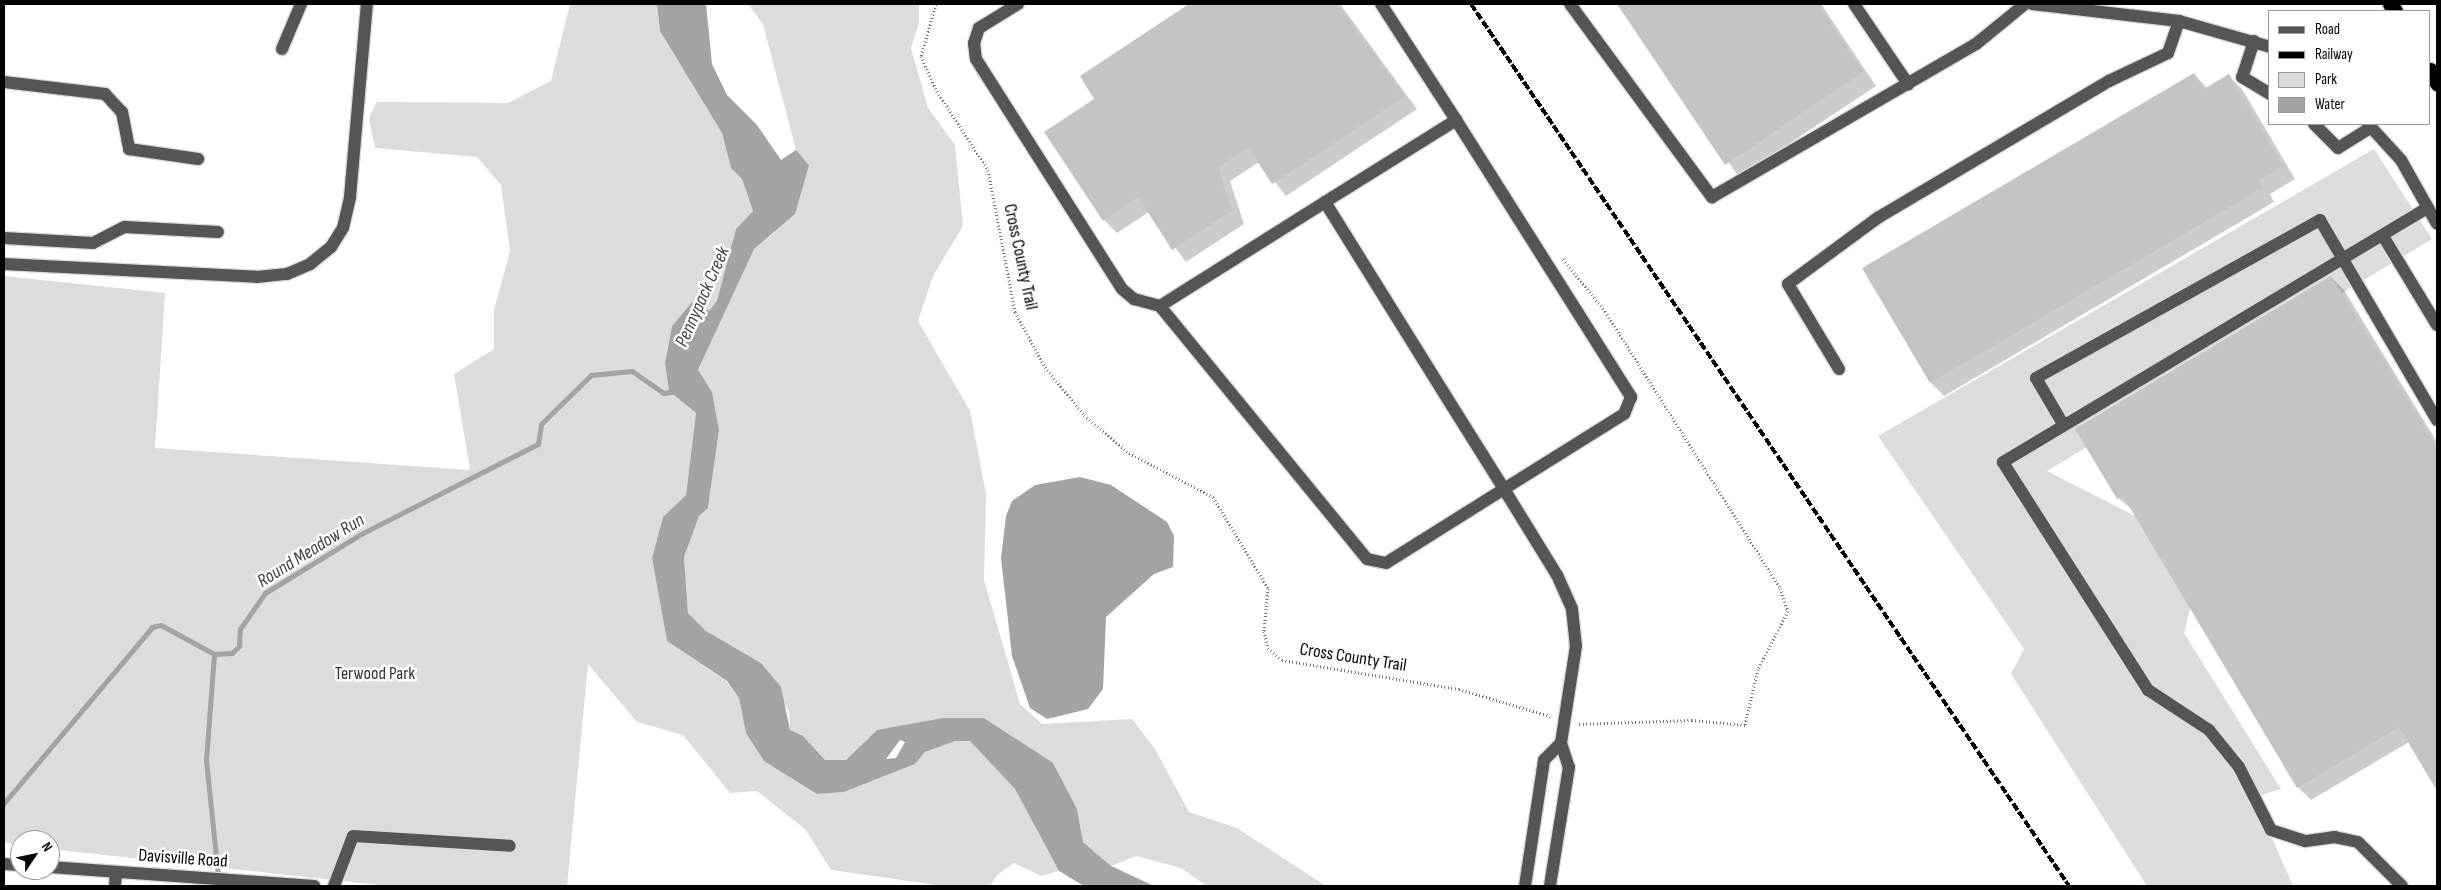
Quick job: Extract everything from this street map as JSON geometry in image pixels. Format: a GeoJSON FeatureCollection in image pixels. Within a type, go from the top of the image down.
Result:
{"type":"FeatureCollection","features":[{"type":"Feature","properties":{"kind":"highway"},"geometry":{"type":"LineString","coordinates":[[2431,72],[2437,83]]}},
{"type":"Feature","properties":{"kind":"street"},"geometry":{"type":"LineString","coordinates":[[282,50],[301,4]]}},
{"type":"Feature","properties":{"kind":"street"},"geometry":{"type":"LineString","coordinates":[[4,264],[257,277],[287,274],[310,264],[331,247],[343,228],[350,197],[367,4]]}},
{"type":"Feature","properties":{"kind":"street"},"geometry":{"type":"LineString","coordinates":[[1018,4],[979,28],[974,43],[976,59],[1122,290],[1134,299],[1160,306],[1367,559],[1386,562],[1624,414],[1631,397],[1382,4]]}},
{"type":"Feature","properties":{"kind":"street"},"geometry":{"type":"LineString","coordinates":[[1570,4],[1712,197],[1976,44],[2024,4]]}},
{"type":"Feature","properties":{"kind":"street"},"geometry":{"type":"LineString","coordinates":[[1854,4],[1908,84]]}},
{"type":"Feature","properties":{"kind":"street"},"geometry":{"type":"LineString","coordinates":[[2032,4],[2142,10],[2268,46]]}},
{"type":"Feature","properties":{"kind":"street"},"geometry":{"type":"LineString","coordinates":[[1839,369],[1788,284],[1879,218],[2109,81],[2168,53],[2179,20]]}},
{"type":"Feature","properties":{"kind":"street"},"geometry":{"type":"LineString","coordinates":[[2254,42],[2242,77],[2268,93]]}},
{"type":"Feature","properties":{"kind":"street"},"geometry":{"type":"LineString","coordinates":[[4,82],[105,94],[122,112],[129,149],[198,159]]}},
{"type":"Feature","properties":{"kind":"street"},"geometry":{"type":"LineString","coordinates":[[1160,306],[1456,120]]}},
{"type":"Feature","properties":{"kind":"street"},"geometry":{"type":"LineString","coordinates":[[2315,125],[2338,148],[2370,125],[2401,160],[2437,224]]}},
{"type":"Feature","properties":{"kind":"street"},"geometry":{"type":"LineString","coordinates":[[1325,202],[1557,575],[1572,609],[1576,646],[1562,743],[1569,767],[1550,886]]}},
{"type":"Feature","properties":{"kind":"street"},"geometry":{"type":"LineString","coordinates":[[2402,886],[2358,842],[2335,837],[2305,841],[2271,830],[2239,767],[2209,730],[2148,690],[2003,462],[2063,424],[2428,208]]}},
{"type":"Feature","properties":{"kind":"street"},"geometry":{"type":"LineString","coordinates":[[2063,424],[2036,378],[2320,220],[2437,420]]}},
{"type":"Feature","properties":{"kind":"street"},"geometry":{"type":"LineString","coordinates":[[4,238],[93,243],[125,227],[218,232]]}},
{"type":"Feature","properties":{"kind":"street"},"geometry":{"type":"LineString","coordinates":[[2383,236],[2437,325]]}},
{"type":"Feature","properties":{"kind":"street"},"geometry":{"type":"LineString","coordinates":[[1525,886],[1544,760],[1562,743]]}},
{"type":"Feature","properties":{"kind":"street"},"geometry":{"type":"LineString","coordinates":[[334,886],[353,836],[510,846]]}},
{"type":"Feature","properties":{"kind":"street","name":"Davisville Road"},"geometry":{"type":"LineString","coordinates":[[60,868],[314,886]]}},
{"type":"Feature","properties":{"kind":"street"},"geometry":{"type":"LineString","coordinates":[[115,886],[116,872]]}},
{"type":"Feature","properties":{"kind":"path","name":"Cross County Trail"},"geometry":{"type":"LineString","coordinates":[[936,4],[921,56],[935,88],[988,170],[1015,312],[1045,367],[1084,415],[1129,453],[1213,497],[1268,588],[1264,631],[1268,648],[1282,660],[1460,689],[1550,716]]}},
{"type":"Feature","properties":{"kind":"green space","name":"Terwood Park"},"geometry":{"type":"Polygon","coordinates":[[[570,4],[657,4],[660,31],[722,133],[731,168],[742,179],[753,211],[736,229],[718,301],[709,311],[692,302],[672,326],[665,363],[669,391],[696,413],[686,495],[663,517],[652,558],[667,641],[726,681],[739,698],[746,733],[791,777],[817,794],[844,792],[915,764],[925,752],[955,741],[970,741],[1015,789],[1059,871],[1041,876],[1014,863],[997,875],[990,886],[943,886],[831,870],[805,829],[757,791],[730,793],[683,735],[637,722],[588,664],[567,886],[388,886],[60,850],[60,830],[10,830],[10,844],[4,842],[4,276],[165,293],[155,448],[470,470],[454,374],[494,349],[494,310],[510,251],[501,185],[477,157],[375,148],[369,118],[377,102],[508,103],[551,81],[570,4]]]}},
{"type":"Feature","properties":{"kind":"green space"},"geometry":{"type":"Polygon","coordinates":[[[748,4],[919,4],[919,23],[911,48],[928,108],[955,145],[963,226],[933,276],[918,321],[970,411],[986,493],[984,580],[1020,704],[1042,724],[1132,719],[1155,749],[1189,812],[1237,828],[1326,886],[1207,886],[1181,868],[1136,856],[1111,866],[1083,842],[1077,809],[1014,741],[984,718],[877,730],[846,760],[825,760],[803,736],[790,730],[789,711],[761,663],[706,631],[688,613],[684,557],[699,516],[708,508],[719,430],[712,392],[698,371],[745,264],[754,249],[775,232],[809,165],[796,150],[763,24],[748,4]]]}},
{"type":"Feature","properties":{"kind":"green space"},"geometry":{"type":"Polygon","coordinates":[[[2374,149],[2432,239],[2047,471],[2204,551],[2184,633],[2281,789],[2254,797],[2293,886],[2147,886],[2011,674],[2024,649],[1878,436],[2374,149]]]}},
{"type":"Feature","properties":{"kind":"water"},"geometry":{"type":"Polygon","coordinates":[[[657,4],[706,4],[712,64],[727,95],[757,125],[781,160],[796,150],[809,165],[795,214],[754,249],[698,370],[712,392],[719,430],[708,508],[699,516],[684,557],[688,613],[706,631],[761,663],[781,687],[790,730],[803,736],[825,760],[846,760],[877,730],[943,718],[984,718],[1053,763],[1077,809],[1083,842],[1111,866],[1154,886],[1084,886],[1059,871],[1015,789],[970,741],[955,741],[925,752],[915,764],[844,792],[817,794],[764,761],[746,733],[739,698],[727,681],[667,641],[652,558],[663,517],[686,495],[696,413],[669,391],[665,363],[672,326],[692,302],[709,311],[717,301],[736,229],[753,211],[742,179],[731,168],[722,133],[660,31],[657,4]],[[900,740],[886,759],[896,758],[905,742],[900,740]]]}},
{"type":"Feature","properties":{"kind":"water"},"geometry":{"type":"Polygon","coordinates":[[[1080,477],[1111,485],[1167,522],[1174,536],[1173,567],[1154,574],[1106,617],[1103,689],[1088,709],[1047,719],[1030,708],[1012,656],[1001,558],[1006,516],[1012,501],[1035,485],[1080,477]]]}},
{"type":"Feature","properties":{"kind":"building"},"geometry":{"type":"Polygon","coordinates":[[[1189,4],[1337,4],[1405,96],[1272,184],[1248,147],[1218,167],[1232,211],[1172,250],[1138,197],[1103,221],[1044,132],[1094,99],[1080,76],[1189,4]]]}},
{"type":"Feature","properties":{"kind":"building"},"geometry":{"type":"Polygon","coordinates":[[[1617,4],[1818,4],[1863,72],[1725,165],[1617,4]]]}},
{"type":"Feature","properties":{"kind":"building"},"geometry":{"type":"Polygon","coordinates":[[[2194,73],[2204,89],[2229,74],[2283,166],[2258,181],[2262,188],[1930,383],[1862,268],[2194,73]]]}},
{"type":"Feature","properties":{"kind":"building"},"geometry":{"type":"Polygon","coordinates":[[[2331,276],[2437,447],[2437,791],[2399,727],[2297,788],[2123,496],[2117,499],[2075,429],[2331,276]]]}},
{"type":"Feature","properties":{"kind":"waterway","name":"Round Meadow Run"},"geometry":{"type":"LineString","coordinates":[[4,803],[152,627],[161,625],[214,654],[232,653],[239,646],[240,629],[265,593],[361,534],[538,444],[541,424],[591,375],[632,371],[663,393],[677,391]]}},
{"type":"Feature","properties":{"kind":"waterway"},"geometry":{"type":"LineString","coordinates":[[214,654],[206,760],[219,886]]}},
{"type":"Feature","properties":{"kind":"railway"},"geometry":{"type":"LineString","coordinates":[[1471,4],[2069,886]]}},
{"type":"Feature","properties":{"kind":"water label","name":"Pennypack Creek"},"geometry":{"type":"Point","coordinates":[703,297]}}]}
